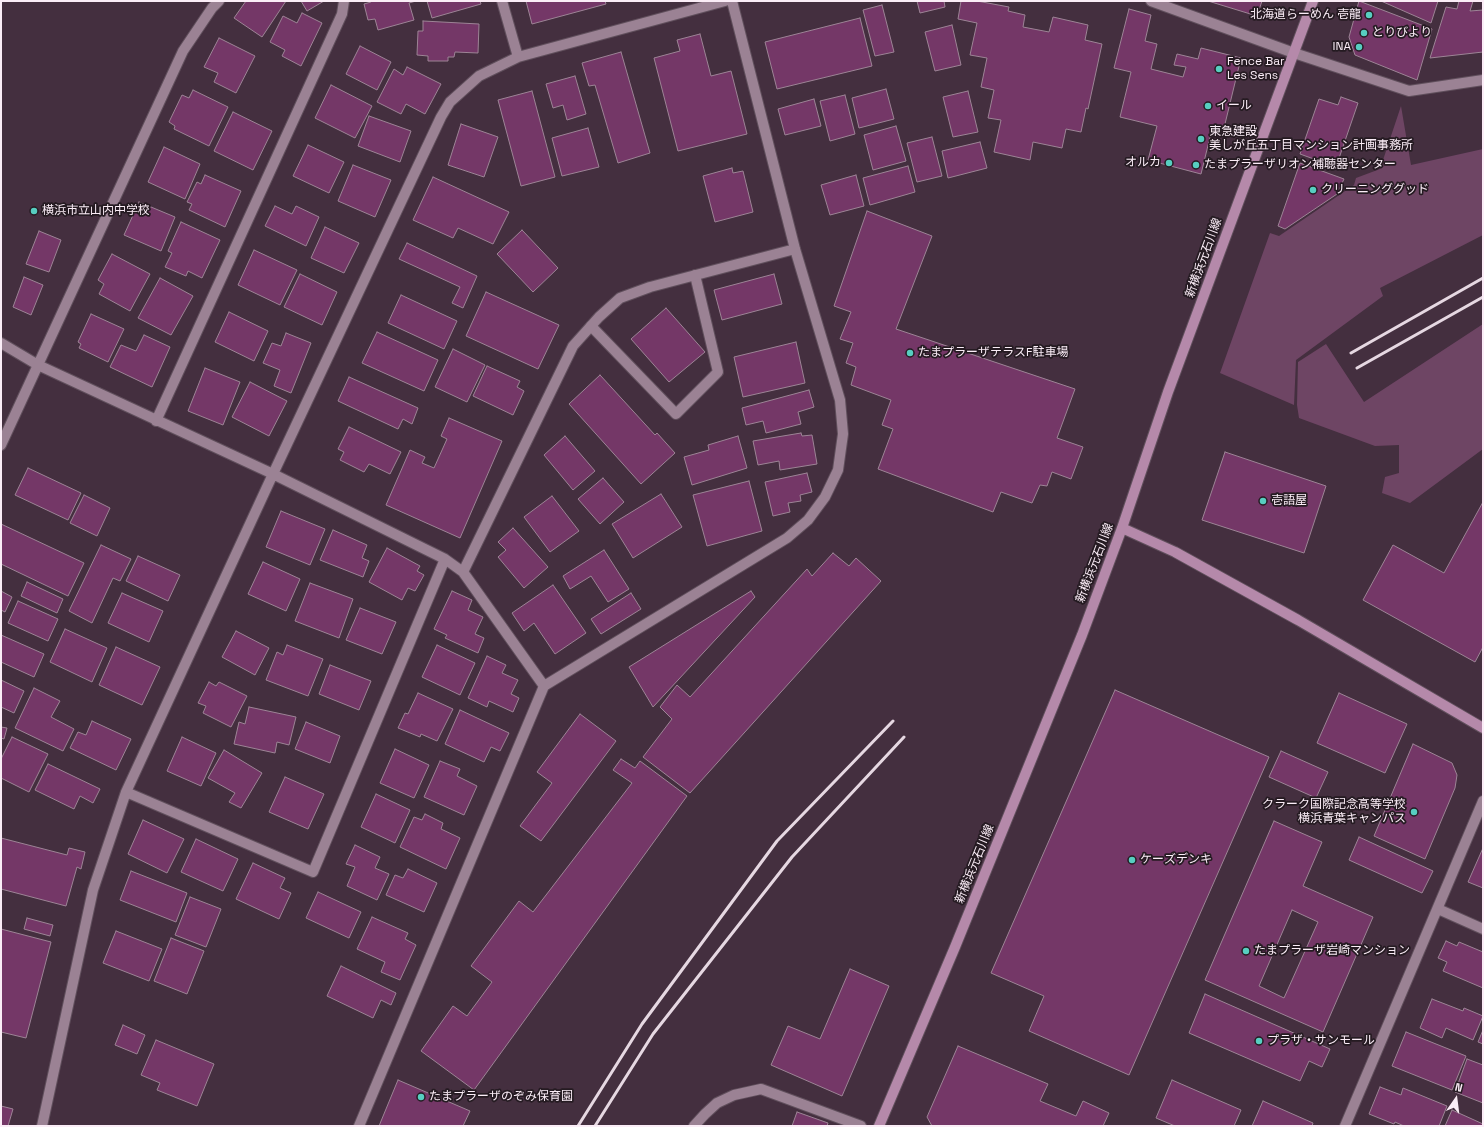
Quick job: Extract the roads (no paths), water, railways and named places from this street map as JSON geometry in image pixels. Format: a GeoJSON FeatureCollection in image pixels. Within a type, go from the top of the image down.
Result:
{"type":"FeatureCollection","features":[{"type":"Feature","properties":{"kind":"street"},"geometry":{"type":"LineString","coordinates":[[1,446],[183,51],[212,8],[219,1]]}},
{"type":"Feature","properties":{"kind":"street"},"geometry":{"type":"LineString","coordinates":[[156,421],[342,14],[344,1]]}},
{"type":"Feature","properties":{"kind":"street"},"geometry":{"type":"LineString","coordinates":[[502,1],[518,57]]}},
{"type":"Feature","properties":{"kind":"street"},"geometry":{"type":"LineString","coordinates":[[42,1126],[94,890],[126,792],[273,474],[441,117],[450,102],[479,76],[518,57],[725,1]]}},
{"type":"Feature","properties":{"kind":"street"},"geometry":{"type":"LineString","coordinates":[[359,1126],[544,686],[787,538],[808,520],[825,497],[838,470],[843,434],[840,400],[795,248],[732,1]]}},
{"type":"Feature","properties":{"kind":"street"},"geometry":{"type":"LineString","coordinates":[[1151,1],[1294,53],[1409,91],[1483,80]]}},
{"type":"Feature","properties":{"kind":"street","name":"新横浜元石川線"},"geometry":{"type":"LineString","coordinates":[[879,1126],[955,947],[1082,635],[1122,528],[1168,392],[1313,1]]}},
{"type":"Feature","properties":{"kind":"street"},"geometry":{"type":"LineString","coordinates":[[463,572],[573,346],[599,316],[620,298],[650,287],[795,248]]}},
{"type":"Feature","properties":{"kind":"street"},"geometry":{"type":"LineString","coordinates":[[591,326],[676,414],[718,372],[695,275]]}},
{"type":"Feature","properties":{"kind":"street"},"geometry":{"type":"LineString","coordinates":[[1,343],[38,365],[273,474],[446,559],[463,572],[544,686]]}},
{"type":"Feature","properties":{"kind":"street"},"geometry":{"type":"LineString","coordinates":[[1122,528],[1175,552],[1298,620],[1483,728]]}},
{"type":"Feature","properties":{"kind":"street"},"geometry":{"type":"LineString","coordinates":[[126,792],[313,872],[446,559]]}},
{"type":"Feature","properties":{"kind":"street"},"geometry":{"type":"LineString","coordinates":[[1345,1126],[1483,801]]}},
{"type":"Feature","properties":{"kind":"street"},"geometry":{"type":"LineString","coordinates":[[1438,909],[1483,929]]}},
{"type":"Feature","properties":{"kind":"street"},"geometry":{"type":"LineString","coordinates":[[694,1126],[717,1103],[734,1095],[761,1088],[860,1126]]}},
{"type":"Feature","properties":{"kind":"railway"},"geometry":{"type":"LineString","coordinates":[[1351,353],[1483,278]]}},
{"type":"Feature","properties":{"kind":"railway"},"geometry":{"type":"LineString","coordinates":[[1357,368],[1483,297]]}},
{"type":"Feature","properties":{"kind":"railway"},"geometry":{"type":"LineString","coordinates":[[578,1126],[642,1024],[777,841],[893,721]]}},
{"type":"Feature","properties":{"kind":"railway"},"geometry":{"type":"LineString","coordinates":[[595,1126],[653,1034],[792,857],[904,737]]}},
{"type":"Feature","properties":{"kind":"place","name":"北海道らーめん 壱龍"},"geometry":{"type":"Point","coordinates":[1369,15]}},
{"type":"Feature","properties":{"kind":"place","name":"とりびより"},"geometry":{"type":"Point","coordinates":[1364,33]}},
{"type":"Feature","properties":{"kind":"place","name":"INA"},"geometry":{"type":"Point","coordinates":[1359,47]}},
{"type":"Feature","properties":{"kind":"place","name":"Fence Bar Les Sens"},"geometry":{"type":"Point","coordinates":[1219,69]}},
{"type":"Feature","properties":{"kind":"place","name":"イール"},"geometry":{"type":"Point","coordinates":[1208,106]}},
{"type":"Feature","properties":{"kind":"place","name":"東急建設 美しが丘五丁目マンション計画事務所"},"geometry":{"type":"Point","coordinates":[1201,139]}},
{"type":"Feature","properties":{"kind":"place","name":"オルカ"},"geometry":{"type":"Point","coordinates":[1169,163]}},
{"type":"Feature","properties":{"kind":"place","name":"たまプラーザリオン補聴器センター"},"geometry":{"type":"Point","coordinates":[1196,165]}},
{"type":"Feature","properties":{"kind":"place","name":"クリーニンググッド"},"geometry":{"type":"Point","coordinates":[1313,190]}},
{"type":"Feature","properties":{"kind":"place","name":"横浜市立山内中学校"},"geometry":{"type":"Point","coordinates":[34,211]}},
{"type":"Feature","properties":{"kind":"place","name":"たまプラーザテラスF駐車場"},"geometry":{"type":"Point","coordinates":[910,353]}},
{"type":"Feature","properties":{"kind":"place","name":"壱語屋"},"geometry":{"type":"Point","coordinates":[1263,501]}},
{"type":"Feature","properties":{"kind":"place","name":"クラーク国際記念高等学校 横浜青葉キャンパス"},"geometry":{"type":"Point","coordinates":[1414,812]}},
{"type":"Feature","properties":{"kind":"place","name":"ケーズデンキ"},"geometry":{"type":"Point","coordinates":[1132,860]}},
{"type":"Feature","properties":{"kind":"place","name":"たまプラーザ岩崎マンション"},"geometry":{"type":"Point","coordinates":[1246,951]}},
{"type":"Feature","properties":{"kind":"place","name":"プラザ・サンモール"},"geometry":{"type":"Point","coordinates":[1259,1041]}},
{"type":"Feature","properties":{"kind":"place","name":"たまプラーザのぞみ保育園"},"geometry":{"type":"Point","coordinates":[421,1097]}}]}
